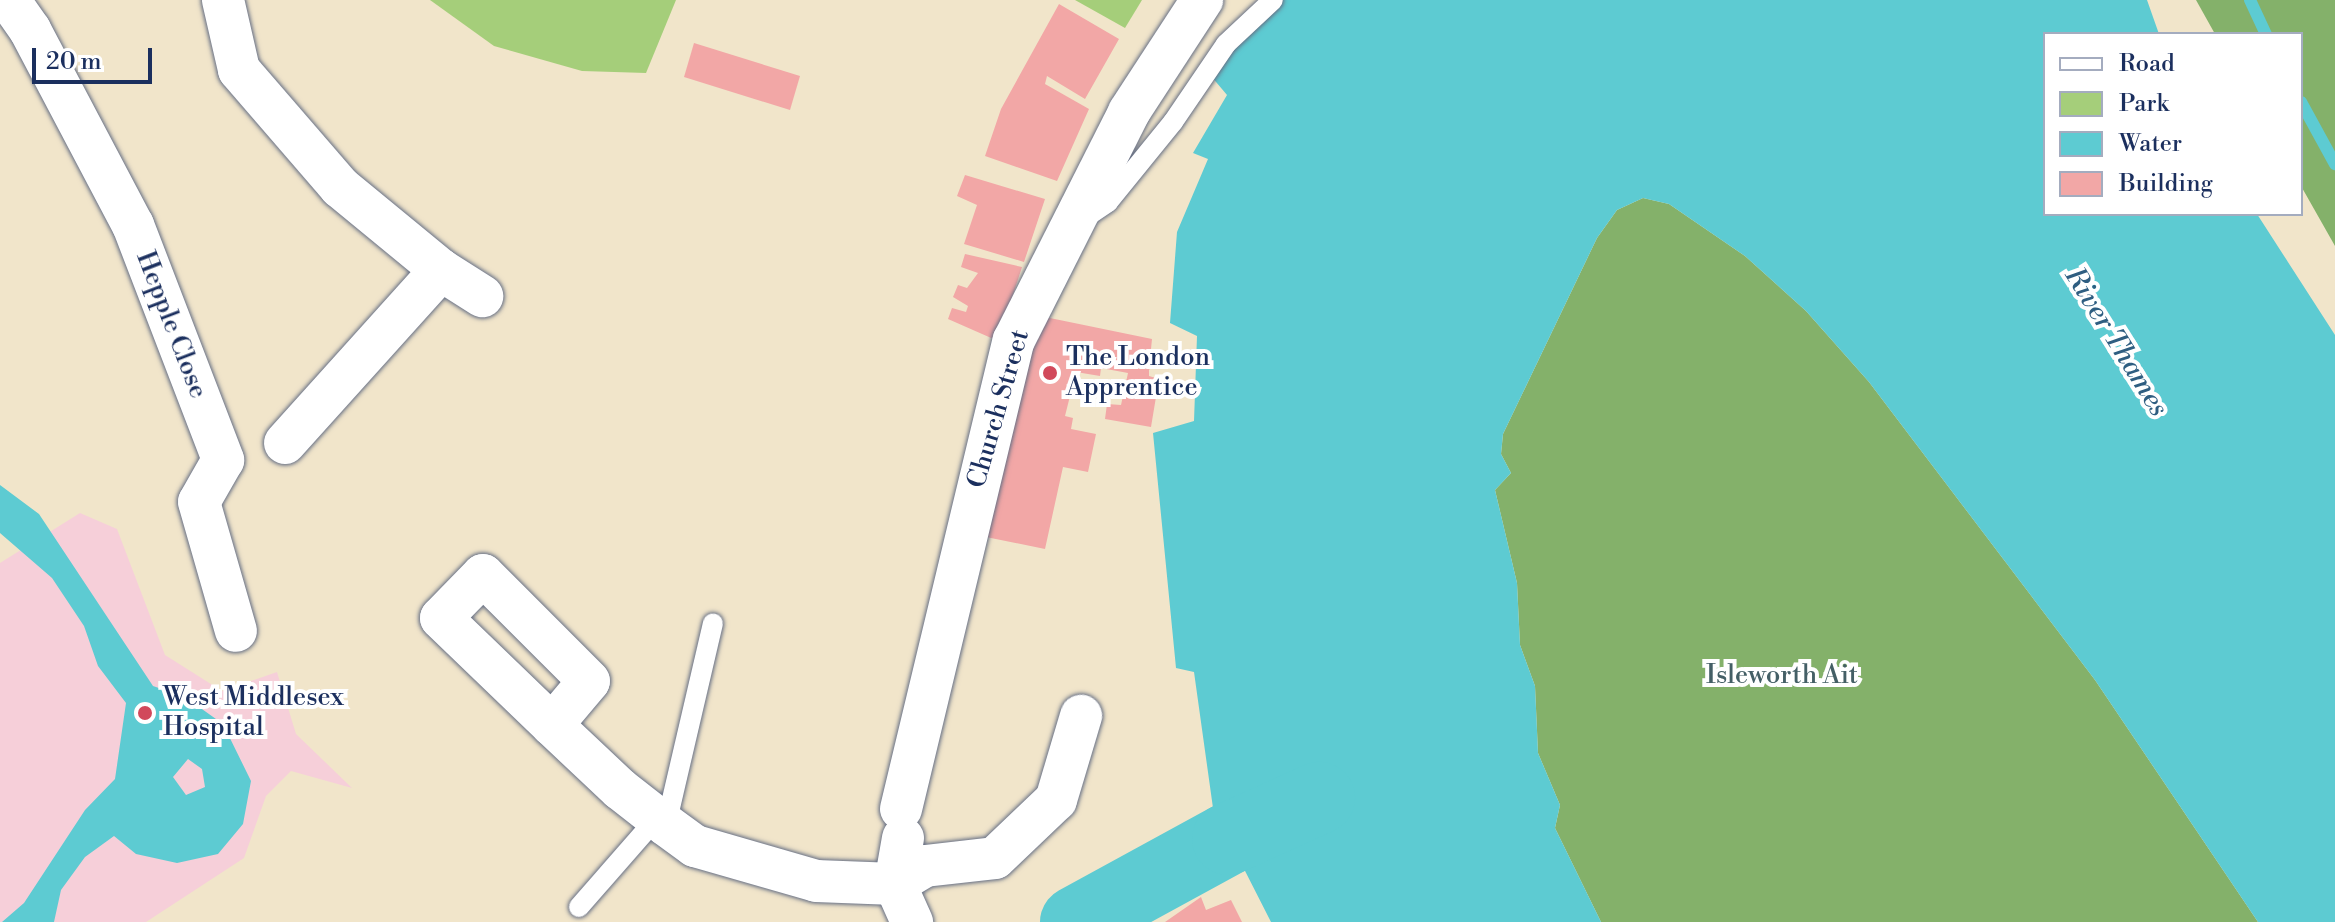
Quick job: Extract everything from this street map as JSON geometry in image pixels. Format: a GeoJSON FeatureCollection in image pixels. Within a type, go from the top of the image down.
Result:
{"type":"FeatureCollection","features":[{"type":"Feature","properties":{"kind":"street"},"geometry":{"type":"LineString","coordinates":[[223,0],[239,70],[340,187],[441,270],[482,296]]}},
{"type":"Feature","properties":{"kind":"street","name":"Church Street"},"geometry":{"type":"LineString","coordinates":[[895,884],[902,823],[1014,340],[1129,112],[1202,0]]}},
{"type":"Feature","properties":{"kind":"street","name":"Hepple Close"},"geometry":{"type":"LineString","coordinates":[[13,26],[133,225],[223,460],[199,502],[236,631]]}},
{"type":"Feature","properties":{"kind":"street"},"geometry":{"type":"LineString","coordinates":[[285,443],[441,270]]}},
{"type":"Feature","properties":{"kind":"street"},"geometry":{"type":"LineString","coordinates":[[552,725],[661,822],[695,846],[816,881],[895,884],[925,866],[995,858],[1056,800],[1081,716]]}},
{"type":"Feature","properties":{"kind":"street"},"geometry":{"type":"LineString","coordinates":[[895,884],[912,922]]}},
{"type":"Feature","properties":{"kind":"lane"},"geometry":{"type":"LineString","coordinates":[[1072,226],[1108,202],[1173,122],[1226,44],[1273,0]]}},
{"type":"Feature","properties":{"kind":"lane"},"geometry":{"type":"LineString","coordinates":[[579,907],[661,822],[713,623]]}},
{"type":"Feature","properties":{"kind":"shaded area","name":"West Middlesex Hospital"},"geometry":{"type":"Polygon","coordinates":[[[80,513],[117,529],[165,655],[222,691],[277,672],[296,734],[352,788],[291,771],[266,796],[244,858],[146,922],[0,922],[0,563],[80,513]]]}},
{"type":"Feature","properties":{"kind":"green space"},"geometry":{"type":"Polygon","coordinates":[[[430,0],[676,0],[646,73],[582,71],[494,46],[430,0]]]}},
{"type":"Feature","properties":{"kind":"green space"},"geometry":{"type":"Polygon","coordinates":[[[1075,0],[1142,0],[1125,28],[1075,0]]]}},
{"type":"Feature","properties":{"kind":"green space"},"geometry":{"type":"Polygon","coordinates":[[[2196,0],[2335,0],[2335,246],[2303,190],[2303,32],[2214,32],[2196,0]]]}},
{"type":"Feature","properties":{"kind":"green space","name":"Isleworth Ait"},"geometry":{"type":"Polygon","coordinates":[[[1643,198],[1669,204],[1745,256],[1806,311],[1869,382],[2095,680],[2258,922],[1601,922],[1555,828],[1560,805],[1538,753],[1535,686],[1520,645],[1517,583],[1495,490],[1511,473],[1501,454],[1503,434],[1597,238],[1617,210],[1643,198]]]}},
{"type":"Feature","properties":{"kind":"water","name":"River Thames"},"geometry":{"type":"Polygon","coordinates":[[[1276,0],[2147,0],[2158,32],[2043,32],[2043,216],[2258,216],[2335,335],[2335,922],[2258,922],[2095,680],[1869,382],[1806,311],[1745,256],[1669,204],[1643,198],[1617,210],[1597,238],[1503,434],[1501,454],[1511,473],[1495,490],[1517,583],[1520,645],[1535,686],[1538,753],[1560,805],[1555,828],[1601,922],[1271,922],[1213,808],[1194,672],[1176,668],[1153,433],[1194,421],[1197,336],[1170,323],[1177,232],[1208,159],[1193,153],[1227,95],[1211,76],[1276,0]]]}},
{"type":"Feature","properties":{"kind":"water"},"geometry":{"type":"Polygon","coordinates":[[[0,485],[39,514],[153,686],[185,697],[223,724],[251,781],[243,824],[218,854],[177,863],[136,854],[114,836],[85,857],[61,890],[54,922],[2,922],[24,903],[85,810],[115,779],[126,703],[98,666],[84,626],[52,578],[0,533],[0,485]],[[188,759],[173,777],[186,795],[205,787],[202,769],[188,759]]]}},
{"type":"Feature","properties":{"kind":"building"},"geometry":{"type":"Polygon","coordinates":[[[1059,4],[1119,39],[1085,99],[1047,76],[1045,84],[1089,109],[1057,181],[985,156],[1001,109],[1059,4]]]}},
{"type":"Feature","properties":{"kind":"building"},"geometry":{"type":"Polygon","coordinates":[[[694,43],[800,76],[790,110],[684,77],[694,43]]]}},
{"type":"Feature","properties":{"kind":"building"},"geometry":{"type":"Polygon","coordinates":[[[965,175],[1045,199],[1024,262],[964,244],[977,205],[957,196],[965,175]]]}},
{"type":"Feature","properties":{"kind":"building"},"geometry":{"type":"Polygon","coordinates":[[[965,254],[1022,267],[998,341],[948,319],[952,308],[966,312],[968,306],[953,297],[958,285],[967,288],[978,273],[961,267],[965,254]]]}},
{"type":"Feature","properties":{"kind":"building"},"geometry":{"type":"Polygon","coordinates":[[[1045,317],[1152,339],[1151,349],[1160,355],[1149,370],[1149,376],[1159,379],[1151,427],[1105,419],[1107,404],[1121,405],[1128,373],[1101,368],[1100,376],[1076,372],[1065,416],[1073,418],[1071,429],[1096,434],[1088,472],[1063,467],[1045,549],[986,537],[1029,353],[1045,317]]]}},
{"type":"Feature","properties":{"kind":"building"},"geometry":{"type":"Polygon","coordinates":[[[1201,897],[1206,910],[1231,900],[1242,922],[1165,922],[1201,897]]]}},
{"type":"Feature","properties":{"kind":"waterway"},"geometry":{"type":"LineString","coordinates":[[2250,0],[2265,32]]}},
{"type":"Feature","properties":{"kind":"waterway"},"geometry":{"type":"LineString","coordinates":[[2303,106],[2335,164]]}},
{"type":"Feature","properties":{"kind":"waterway"},"geometry":{"type":"LineString","coordinates":[[1076,922],[1228,839],[1319,798]]}},
{"type":"Feature","properties":{"kind":"place","name":"The London Apprentice"},"geometry":{"type":"Point","coordinates":[1050,373]}},
{"type":"Feature","properties":{"kind":"place","name":"West Middlesex Hospital"},"geometry":{"type":"Point","coordinates":[145,713]}}]}
